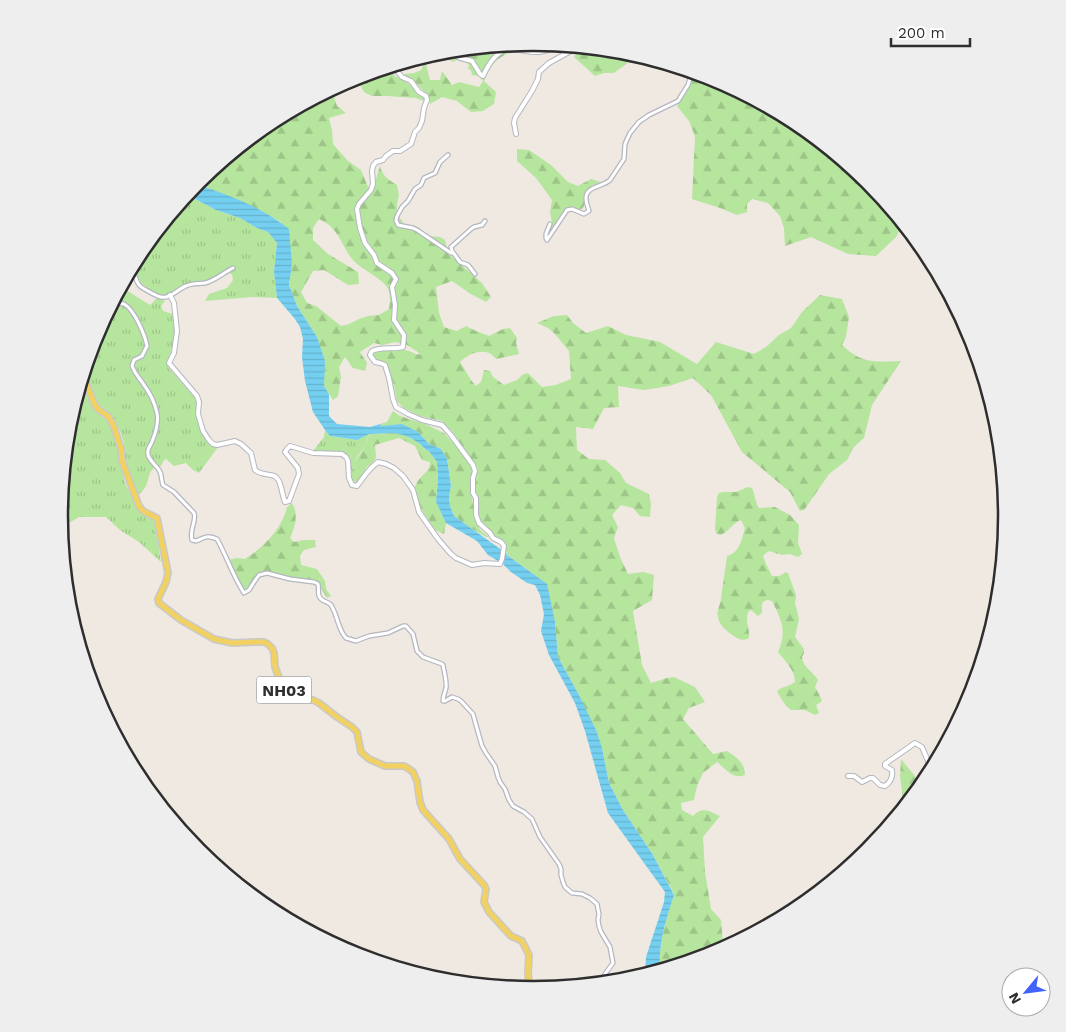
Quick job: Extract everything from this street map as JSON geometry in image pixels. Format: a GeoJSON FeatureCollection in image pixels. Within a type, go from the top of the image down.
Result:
{"type":"FeatureCollection","features":[{"type":"Feature","properties":{"kind":"main road","name":"NH03"},"geometry":{"type":"LineString","coordinates":[[87,386],[98,409],[109,417],[114,427],[121,449],[122,461],[139,506],[143,511],[157,518],[168,573],[158,599],[159,604],[181,620],[214,639],[232,643],[264,642],[268,644],[274,653],[275,667],[282,686],[291,697],[299,700],[313,700],[352,727],[357,732],[361,752],[368,759],[385,766],[404,766],[413,772],[423,810],[449,839],[460,859],[484,884],[486,889],[484,902],[489,912],[512,936],[526,947],[529,954],[529,981]]}},
{"type":"Feature","properties":{"kind":"street"},"geometry":{"type":"LineString","coordinates":[[527,51],[542,51]]}},
{"type":"Feature","properties":{"kind":"street"},"geometry":{"type":"LineString","coordinates":[[459,57],[472,61],[482,76],[495,57],[503,52]]}},
{"type":"Feature","properties":{"kind":"street"},"geometry":{"type":"LineString","coordinates":[[516,134],[515,118],[532,91],[539,72],[549,63],[568,52]]}},
{"type":"Feature","properties":{"kind":"street"},"geometry":{"type":"LineString","coordinates":[[170,295],[174,303],[177,331],[174,353],[169,364],[197,396],[199,402],[198,414],[203,432],[213,444],[217,445],[234,441],[241,444],[251,453],[255,470],[261,474],[277,477],[285,502],[289,501],[299,474],[298,468],[285,452],[290,446],[313,453],[342,454],[348,461],[349,478],[355,486],[358,486],[368,470],[378,462],[386,464],[403,476],[412,490],[419,512],[438,540],[451,554],[472,564],[500,564],[504,546],[479,524],[476,515],[476,498],[473,493],[475,471],[473,464],[442,425],[422,420],[396,407],[385,366],[375,362],[370,355],[372,351],[378,348],[403,347],[404,335],[394,320],[395,306],[392,287],[396,278],[378,263],[365,243],[357,210],[358,204],[372,190],[373,166],[393,151],[400,151],[411,144],[422,120],[427,100],[426,96],[419,92],[412,81],[402,77],[398,72]]}},
{"type":"Feature","properties":{"kind":"street"},"geometry":{"type":"LineString","coordinates":[[550,224],[546,234],[547,240],[567,210],[572,209],[584,214],[589,211],[587,193],[610,180],[624,159],[625,144],[630,133],[639,122],[649,115],[678,101],[690,79]]}},
{"type":"Feature","properties":{"kind":"street"},"geometry":{"type":"LineString","coordinates":[[448,155],[440,162],[435,173],[424,178],[421,185],[412,192],[396,220],[398,225],[417,230],[453,253]]}},
{"type":"Feature","properties":{"kind":"street"},"geometry":{"type":"LineString","coordinates":[[475,274],[468,265],[460,262],[451,249],[471,229],[482,225],[485,221]]}},
{"type":"Feature","properties":{"kind":"street"},"geometry":{"type":"LineString","coordinates":[[136,276],[141,286],[158,297],[163,298],[186,286],[215,280],[233,268]]}},
{"type":"Feature","properties":{"kind":"street"},"geometry":{"type":"LineString","coordinates":[[119,304],[126,305],[131,310],[142,330],[147,346],[142,356],[134,360],[132,366],[136,377],[144,384],[149,393],[158,420],[148,455],[160,471],[163,485],[174,492],[194,513],[195,516],[190,533],[192,540],[196,541],[206,536],[217,539],[244,593],[249,590],[259,575],[263,573],[272,573],[290,579],[314,582],[318,584],[318,595],[320,598],[332,606],[342,633],[346,638],[356,641],[369,636],[388,633],[406,626],[413,634],[417,651],[423,657],[443,665],[446,681],[443,700],[445,702],[452,697],[458,699],[473,714],[482,746],[495,766],[500,782],[505,788],[512,806],[524,812],[532,819],[540,838],[559,864],[565,887],[572,893],[582,894],[597,904],[600,914],[599,926],[610,947],[613,963],[604,975]]}},
{"type":"Feature","properties":{"kind":"street"},"geometry":{"type":"LineString","coordinates":[[848,776],[854,776],[862,782],[873,778],[880,785],[884,786],[891,780],[892,776],[892,770],[884,764],[915,743],[922,747],[928,760]]}},
{"type":"Feature","properties":{"kind":"green space"},"geometry":{"type":"Polygon","coordinates":[[[514,52],[503,56],[489,70],[484,81],[496,92],[494,104],[483,111],[471,112],[457,101],[442,97],[430,104],[430,99],[422,89],[405,76],[405,74],[421,70],[426,64],[430,80],[440,80],[442,71],[452,85],[459,82],[479,87],[483,81],[479,76],[472,75],[471,70],[468,69],[469,65],[456,60],[454,62],[447,59],[514,52]]]}},
{"type":"Feature","properties":{"kind":"green space"},"geometry":{"type":"Polygon","coordinates":[[[576,53],[630,61],[614,73],[604,73],[595,76],[574,57],[576,53]]]}},
{"type":"Feature","properties":{"kind":"green space"},"geometry":{"type":"Polygon","coordinates":[[[393,73],[411,85],[425,98],[424,101],[416,98],[372,96],[364,92],[360,85],[393,73]]]}},
{"type":"Feature","properties":{"kind":"green space"},"geometry":{"type":"Polygon","coordinates":[[[693,80],[739,99],[816,147],[862,187],[900,230],[896,237],[876,256],[848,254],[811,237],[785,246],[784,228],[780,216],[768,203],[752,199],[747,204],[747,212],[737,215],[692,199],[695,136],[689,121],[677,106],[693,80]]]}},
{"type":"Feature","properties":{"kind":"green space"},"geometry":{"type":"Polygon","coordinates":[[[334,96],[337,106],[346,113],[329,118],[333,144],[348,161],[361,170],[368,187],[374,186],[380,166],[385,176],[397,185],[399,195],[397,214],[404,224],[419,228],[428,236],[440,237],[445,240],[449,254],[482,283],[491,297],[486,302],[452,281],[436,287],[439,313],[444,327],[457,331],[466,326],[489,336],[503,329],[510,328],[517,338],[516,343],[519,354],[496,359],[489,353],[477,352],[460,362],[476,386],[481,382],[484,370],[490,371],[493,377],[504,385],[528,373],[542,387],[556,385],[571,379],[569,351],[555,334],[537,323],[554,316],[567,315],[573,323],[586,333],[608,326],[626,335],[660,342],[697,364],[716,342],[754,354],[791,328],[802,312],[820,295],[842,299],[849,317],[846,337],[842,345],[849,351],[869,361],[901,361],[872,405],[864,438],[854,447],[847,460],[829,474],[804,510],[800,511],[790,492],[742,452],[711,395],[693,378],[669,386],[644,390],[618,386],[619,407],[604,408],[593,429],[576,427],[577,450],[589,459],[605,460],[620,473],[626,483],[649,494],[651,504],[650,517],[640,516],[633,508],[621,505],[612,515],[618,527],[614,538],[628,574],[643,572],[654,575],[652,600],[633,611],[642,665],[651,683],[674,677],[695,687],[705,702],[689,708],[683,719],[713,754],[727,751],[739,760],[745,770],[745,775],[733,775],[717,762],[703,773],[697,786],[694,800],[681,803],[682,810],[693,816],[703,810],[720,816],[703,837],[705,872],[711,909],[721,920],[723,940],[660,963],[661,941],[674,894],[653,855],[623,810],[609,783],[602,748],[579,695],[558,657],[555,622],[532,573],[507,555],[505,545],[494,537],[480,522],[475,486],[478,468],[452,431],[442,421],[420,416],[404,408],[397,401],[386,362],[375,360],[372,354],[396,349],[421,354],[407,345],[395,342],[383,345],[374,343],[360,352],[367,363],[365,371],[353,368],[345,357],[339,367],[341,377],[338,396],[333,400],[324,386],[324,375],[317,337],[297,306],[289,285],[292,264],[281,222],[239,201],[204,187],[252,146],[301,114],[334,96]],[[319,219],[313,228],[313,240],[328,254],[358,272],[359,284],[348,285],[324,270],[313,271],[301,292],[307,303],[316,306],[341,326],[368,316],[379,315],[389,309],[390,295],[387,287],[382,281],[356,263],[329,225],[319,219]]]}},
{"type":"Feature","properties":{"kind":"green space"},"geometry":{"type":"Polygon","coordinates":[[[517,149],[529,150],[551,165],[568,182],[578,186],[591,179],[601,182],[593,185],[584,194],[584,206],[581,210],[567,208],[548,235],[547,233],[552,222],[550,213],[552,200],[536,178],[517,161],[517,149]]]}},
{"type":"Feature","properties":{"kind":"green space"},"geometry":{"type":"Polygon","coordinates":[[[194,198],[216,210],[240,218],[268,232],[277,243],[274,272],[277,298],[253,297],[205,301],[209,294],[227,288],[233,280],[229,272],[215,280],[186,286],[173,295],[157,295],[141,283],[137,274],[147,258],[164,233],[194,198]]]}},
{"type":"Feature","properties":{"kind":"green space"},"geometry":{"type":"Polygon","coordinates":[[[127,291],[150,305],[157,298],[165,301],[161,306],[163,311],[173,314],[174,332],[168,367],[196,399],[198,421],[202,434],[206,440],[218,447],[199,473],[186,463],[174,466],[166,459],[164,460],[161,466],[151,471],[146,486],[138,497],[124,456],[124,443],[120,431],[113,417],[97,402],[89,381],[104,338],[116,310],[127,291]]]}},
{"type":"Feature","properties":{"kind":"green space"},"geometry":{"type":"Polygon","coordinates":[[[86,391],[96,411],[108,422],[116,439],[125,483],[135,503],[141,512],[154,519],[161,562],[139,542],[120,530],[106,517],[79,517],[68,524],[72,455],[86,391]]]}},
{"type":"Feature","properties":{"kind":"green space"},"geometry":{"type":"Polygon","coordinates":[[[393,411],[400,416],[425,424],[444,433],[455,445],[472,468],[471,485],[474,516],[480,530],[489,537],[469,527],[454,516],[450,506],[451,486],[447,459],[441,449],[429,444],[418,432],[382,426],[380,424],[387,422],[393,411]]]}},
{"type":"Feature","properties":{"kind":"green space"},"geometry":{"type":"Polygon","coordinates":[[[325,430],[330,436],[356,440],[369,434],[365,446],[357,457],[351,472],[350,462],[344,453],[313,451],[324,437],[325,430]]]}},
{"type":"Feature","properties":{"kind":"green space"},"geometry":{"type":"Polygon","coordinates":[[[393,433],[415,440],[425,450],[428,450],[437,462],[436,502],[446,523],[444,534],[435,530],[422,510],[413,489],[430,465],[430,462],[422,460],[415,446],[399,438],[375,445],[375,460],[367,467],[357,483],[352,480],[353,466],[365,446],[369,434],[393,433]]]}},
{"type":"Feature","properties":{"kind":"green space"},"geometry":{"type":"Polygon","coordinates":[[[748,487],[752,488],[759,508],[775,507],[790,515],[799,525],[798,543],[802,554],[798,557],[769,551],[763,556],[772,576],[788,573],[796,595],[795,603],[799,619],[795,637],[804,649],[802,657],[804,664],[818,680],[815,687],[822,700],[816,705],[819,713],[815,715],[805,710],[791,710],[777,692],[795,682],[795,678],[778,652],[783,632],[772,601],[764,601],[762,613],[758,616],[751,610],[748,612],[749,638],[747,639],[742,640],[735,637],[724,628],[719,620],[718,612],[727,556],[738,548],[745,528],[741,520],[721,535],[717,534],[715,530],[717,497],[719,493],[736,492],[748,487]]]}},
{"type":"Feature","properties":{"kind":"green space"},"geometry":{"type":"Polygon","coordinates":[[[292,503],[296,516],[290,538],[294,542],[315,540],[316,547],[304,550],[300,556],[301,565],[317,569],[325,581],[326,589],[331,596],[327,598],[317,581],[265,572],[260,573],[247,590],[244,589],[228,560],[245,559],[259,549],[277,530],[287,507],[292,503]]]}},
{"type":"Feature","properties":{"kind":"green space"},"geometry":{"type":"Polygon","coordinates":[[[901,759],[916,779],[903,798],[900,776],[901,759]]]}},
{"type":"Feature","properties":{"kind":"water"},"geometry":{"type":"Polygon","coordinates":[[[204,187],[256,208],[289,229],[292,264],[289,285],[297,306],[317,337],[325,361],[324,386],[329,394],[329,416],[337,424],[370,427],[380,424],[382,426],[402,424],[418,432],[429,444],[441,449],[447,459],[451,486],[450,506],[454,516],[547,584],[555,622],[558,657],[596,730],[602,748],[609,783],[623,810],[653,855],[674,895],[661,941],[660,963],[645,967],[646,957],[664,902],[665,892],[608,813],[585,731],[575,703],[549,655],[541,631],[544,614],[540,595],[535,585],[527,583],[511,572],[503,564],[488,555],[477,541],[446,523],[436,502],[437,462],[428,450],[420,444],[411,438],[393,433],[369,434],[357,440],[330,436],[313,412],[305,381],[302,357],[303,339],[300,327],[277,298],[274,272],[277,243],[268,232],[195,199],[204,187]]]}}]}
